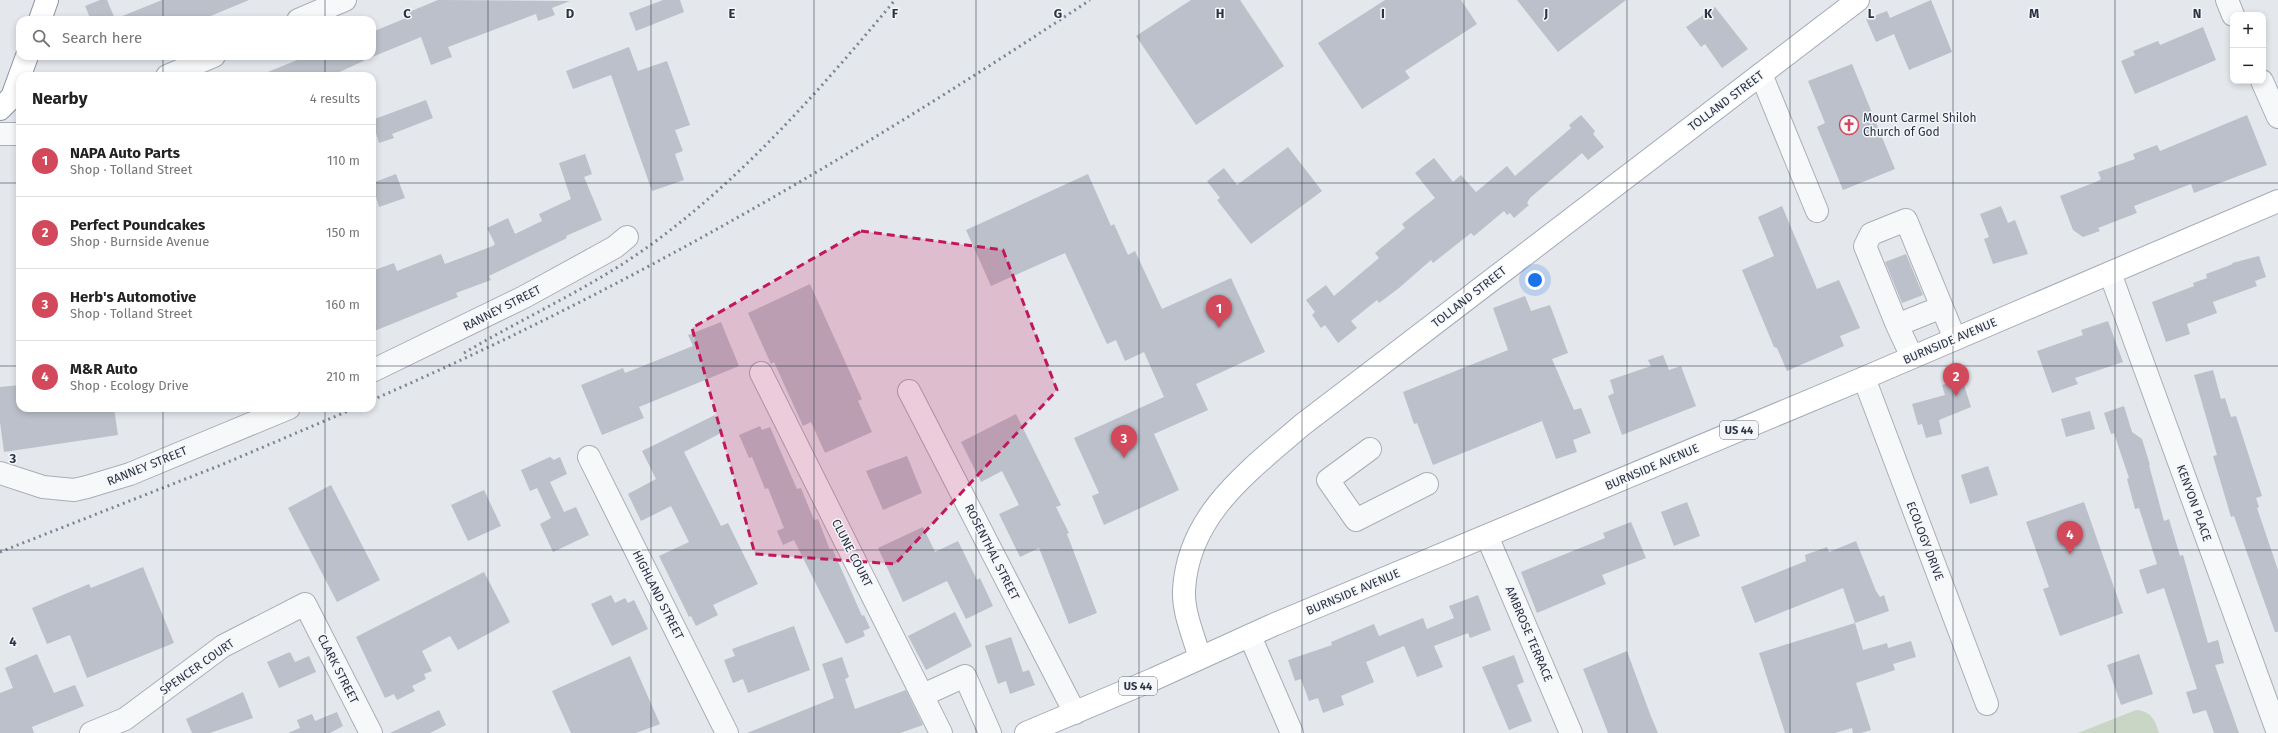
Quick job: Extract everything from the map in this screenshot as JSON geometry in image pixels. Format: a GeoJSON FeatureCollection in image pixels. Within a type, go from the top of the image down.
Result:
{"type":"FeatureCollection","features":[{"type":"Feature","properties":{"kind":"main road"},"geometry":{"type":"LineString","coordinates":[[41,16],[47,0]]}},
{"type":"Feature","properties":{"kind":"main road","name":"TOLLAND STREET"},"geometry":{"type":"LineString","coordinates":[[1200,658],[1187,612],[1184,591],[1189,558],[1208,516],[1235,483],[1302,425],[1858,0]]}},
{"type":"Feature","properties":{"kind":"main road"},"geometry":{"type":"LineString","coordinates":[[21,72],[26,60]]}},
{"type":"Feature","properties":{"kind":"main road"},"geometry":{"type":"LineString","coordinates":[[0,109],[12,97],[16,86]]}},
{"type":"Feature","properties":{"kind":"main road","name":"BURNSIDE AVENUE"},"geometry":{"type":"LineString","coordinates":[[1026,733],[1250,636],[2110,273],[2276,207]]}},
{"type":"Feature","properties":{"kind":"street"},"geometry":{"type":"LineString","coordinates":[[307,16],[345,0]]}},
{"type":"Feature","properties":{"kind":"street"},"geometry":{"type":"LineString","coordinates":[[2227,0],[2232,12]]}},
{"type":"Feature","properties":{"kind":"street"},"geometry":{"type":"LineString","coordinates":[[176,72],[205,60]]}},
{"type":"Feature","properties":{"kind":"street"},"geometry":{"type":"LineString","coordinates":[[1761,74],[1817,211]]}},
{"type":"Feature","properties":{"kind":"street"},"geometry":{"type":"LineString","coordinates":[[2263,84],[2278,118]]}},
{"type":"Feature","properties":{"kind":"street"},"geometry":{"type":"LineString","coordinates":[[0,134],[16,134]]}},
{"type":"Feature","properties":{"kind":"street"},"geometry":{"type":"LineString","coordinates":[[1912,357],[1897,325],[1865,246],[1870,234],[1906,220],[1955,339]]}},
{"type":"Feature","properties":{"kind":"street","name":"RANNEY STREET"},"geometry":{"type":"LineString","coordinates":[[376,368],[524,298],[615,247],[627,237]]}},
{"type":"Feature","properties":{"kind":"street","name":"KENYON PLACE"},"geometry":{"type":"LineString","coordinates":[[2110,273],[2278,733]]}},
{"type":"Feature","properties":{"kind":"street"},"geometry":{"type":"LineString","coordinates":[[1897,325],[1942,307]]}},
{"type":"Feature","properties":{"kind":"street","name":"CLUNE COURT"},"geometry":{"type":"LineString","coordinates":[[761,373],[941,733]]}},
{"type":"Feature","properties":{"kind":"street","name":"ECOLOGY DRIVE"},"geometry":{"type":"LineString","coordinates":[[1864,378],[1987,704]]}},
{"type":"Feature","properties":{"kind":"street","name":"ROSENTHAL STREET"},"geometry":{"type":"LineString","coordinates":[[909,391],[1075,712]]}},
{"type":"Feature","properties":{"kind":"street","name":"RANNEY STREET"},"geometry":{"type":"LineString","coordinates":[[0,473],[42,487],[74,490],[130,474],[279,412]]}},
{"type":"Feature","properties":{"kind":"street"},"geometry":{"type":"LineString","coordinates":[[1370,449],[1328,480],[1356,520],[1427,484]]}},
{"type":"Feature","properties":{"kind":"street","name":"HIGHLAND STREET"},"geometry":{"type":"LineString","coordinates":[[589,456],[727,733]]}},
{"type":"Feature","properties":{"kind":"street","name":"AMBROSE TERRACE"},"geometry":{"type":"LineString","coordinates":[[1486,536],[1571,733]]}},
{"type":"Feature","properties":{"kind":"street","name":"SPENCER COURT"},"geometry":{"type":"LineString","coordinates":[[91,733],[125,719],[223,646],[305,604]]}},
{"type":"Feature","properties":{"kind":"street","name":"CLARK STREET"},"geometry":{"type":"LineString","coordinates":[[305,604],[371,733]]}},
{"type":"Feature","properties":{"kind":"street"},"geometry":{"type":"LineString","coordinates":[[1250,636],[1292,733]]}},
{"type":"Feature","properties":{"kind":"street"},"geometry":{"type":"LineString","coordinates":[[923,695],[965,676],[990,733]]}},
{"type":"Feature","properties":{"kind":"highlighted area"},"geometry":{"type":"Polygon","coordinates":[[[861,231],[1003,250],[1057,390],[895,564],[755,554],[692,328],[861,231]]]}},
{"type":"Feature","properties":{"kind":"green space"},"geometry":{"type":"Polygon","coordinates":[[[2136,710],[2145,712],[2152,717],[2159,733],[2078,733],[2136,710]]]}},
{"type":"Feature","properties":{"kind":"building"},"geometry":{"type":"Polygon","coordinates":[[[100,0],[107,0],[114,16],[89,16],[85,6],[100,0]]]}},
{"type":"Feature","properties":{"kind":"building"},"geometry":{"type":"Polygon","coordinates":[[[162,0],[249,0],[211,16],[122,16],[162,0]]]}},
{"type":"Feature","properties":{"kind":"building"},"geometry":{"type":"Polygon","coordinates":[[[438,0],[570,1],[552,8],[555,15],[538,21],[536,14],[448,47],[452,57],[431,65],[421,37],[376,55],[376,30],[411,16],[409,12],[438,0]]]}},
{"type":"Feature","properties":{"kind":"building"},"geometry":{"type":"Polygon","coordinates":[[[663,0],[680,0],[684,12],[636,31],[629,13],[663,0]]]}},
{"type":"Feature","properties":{"kind":"building"},"geometry":{"type":"Polygon","coordinates":[[[1191,0],[1240,0],[1284,66],[1196,125],[1136,36],[1191,0]]]}},
{"type":"Feature","properties":{"kind":"building"},"geometry":{"type":"Polygon","coordinates":[[[1385,0],[1461,0],[1477,24],[1405,71],[1410,78],[1362,109],[1318,43],[1385,0]]]}},
{"type":"Feature","properties":{"kind":"building"},"geometry":{"type":"Polygon","coordinates":[[[1517,0],[1626,0],[1558,52],[1517,0]]]}},
{"type":"Feature","properties":{"kind":"building"},"geometry":{"type":"Polygon","coordinates":[[[1931,0],[1952,52],[1909,70],[1894,34],[1876,42],[1866,19],[1887,11],[1890,18],[1931,0]]]}},
{"type":"Feature","properties":{"kind":"building"},"geometry":{"type":"Polygon","coordinates":[[[1715,7],[1748,49],[1722,68],[1705,44],[1701,47],[1686,27],[1715,7]]]}},
{"type":"Feature","properties":{"kind":"building"},"geometry":{"type":"Polygon","coordinates":[[[2203,27],[2216,60],[2135,94],[2121,61],[2135,55],[2133,51],[2158,41],[2160,45],[2203,27]]]}},
{"type":"Feature","properties":{"kind":"building"},"geometry":{"type":"Polygon","coordinates":[[[629,47],[638,71],[667,61],[690,125],[675,130],[683,151],[675,154],[684,180],[652,191],[611,75],[573,89],[566,71],[629,47]]]}},
{"type":"Feature","properties":{"kind":"building"},"geometry":{"type":"Polygon","coordinates":[[[297,60],[366,60],[340,72],[268,72],[297,60]]]}},
{"type":"Feature","properties":{"kind":"building","name":"Mount Carmel Shiloh Church of God"},"geometry":{"type":"Polygon","coordinates":[[[1852,64],[1895,169],[1843,190],[1817,127],[1825,123],[1808,81],[1852,64]]]}},
{"type":"Feature","properties":{"kind":"building"},"geometry":{"type":"Polygon","coordinates":[[[426,100],[433,118],[392,134],[394,138],[379,143],[376,133],[376,119],[426,100]]]}},
{"type":"Feature","properties":{"kind":"building"},"geometry":{"type":"Polygon","coordinates":[[[1581,115],[1595,131],[1593,134],[1604,147],[1588,160],[1582,153],[1530,198],[1527,203],[1529,205],[1514,218],[1510,213],[1507,215],[1504,211],[1474,236],[1471,233],[1433,263],[1431,260],[1399,288],[1379,303],[1377,300],[1351,321],[1357,328],[1338,343],[1325,325],[1321,328],[1312,315],[1315,312],[1306,300],[1326,285],[1334,296],[1379,258],[1375,253],[1405,228],[1402,224],[1435,198],[1415,173],[1434,158],[1453,182],[1461,175],[1476,192],[1507,166],[1515,176],[1571,128],[1569,125],[1581,115]]]}},
{"type":"Feature","properties":{"kind":"building"},"geometry":{"type":"Polygon","coordinates":[[[2247,115],[2267,165],[2194,193],[2191,184],[2134,206],[2137,213],[2098,228],[2100,231],[2083,237],[2073,230],[2060,196],[2098,181],[2101,179],[2098,172],[2135,159],[2133,154],[2157,145],[2160,151],[2247,115]]]}},
{"type":"Feature","properties":{"kind":"building"},"geometry":{"type":"Polygon","coordinates":[[[1288,147],[1322,191],[1251,244],[1217,200],[1220,198],[1207,181],[1224,168],[1237,185],[1288,147]]]}},
{"type":"Feature","properties":{"kind":"building"},"geometry":{"type":"Polygon","coordinates":[[[585,154],[592,174],[584,177],[602,220],[566,236],[567,238],[489,276],[491,280],[456,293],[458,297],[376,330],[376,270],[394,263],[397,271],[441,254],[445,264],[493,246],[495,244],[487,228],[508,218],[515,234],[542,221],[539,214],[571,199],[559,163],[585,154]]]}},
{"type":"Feature","properties":{"kind":"building"},"geometry":{"type":"Polygon","coordinates":[[[396,174],[405,198],[379,207],[376,197],[376,182],[396,174]]]}},
{"type":"Feature","properties":{"kind":"building"},"geometry":{"type":"Polygon","coordinates":[[[1088,174],[1111,226],[1114,224],[1128,255],[1135,251],[1162,309],[1231,278],[1265,352],[1196,384],[1208,410],[1154,434],[1179,490],[1104,525],[1092,496],[1099,493],[1074,438],[1164,397],[1144,352],[1125,361],[1116,340],[1107,344],[1065,253],[991,286],[966,230],[1088,174]]]}},
{"type":"Feature","properties":{"kind":"building"},"geometry":{"type":"Polygon","coordinates":[[[1782,206],[1817,289],[1839,280],[1860,328],[1840,336],[1844,346],[1787,371],[1777,348],[1774,347],[1742,270],[1774,256],[1758,217],[1782,206]]]}},
{"type":"Feature","properties":{"kind":"building"},"geometry":{"type":"Polygon","coordinates":[[[2001,206],[2008,223],[2015,220],[2028,254],[1993,264],[1984,239],[1989,237],[1980,214],[2001,206]]]}},
{"type":"Feature","properties":{"kind":"building"},"geometry":{"type":"Polygon","coordinates":[[[1906,254],[1923,295],[1902,303],[1885,262],[1906,254]]]}},
{"type":"Feature","properties":{"kind":"building"},"geometry":{"type":"Polygon","coordinates":[[[2259,256],[2266,277],[2255,281],[2257,286],[2213,302],[2217,313],[2187,324],[2190,334],[2166,342],[2152,302],[2194,286],[2193,283],[2207,278],[2206,274],[2233,264],[2232,263],[2259,256]]]}},
{"type":"Feature","properties":{"kind":"building"},"geometry":{"type":"Polygon","coordinates":[[[810,284],[862,399],[858,401],[872,432],[825,453],[811,422],[803,426],[774,362],[771,364],[748,313],[810,284]]]}},
{"type":"Feature","properties":{"kind":"building"},"geometry":{"type":"Polygon","coordinates":[[[1525,296],[1531,311],[1550,305],[1568,353],[1552,359],[1574,410],[1581,408],[1591,433],[1573,440],[1577,452],[1556,459],[1542,421],[1433,465],[1417,423],[1414,424],[1403,392],[1508,350],[1493,308],[1525,296]]]}},
{"type":"Feature","properties":{"kind":"building"},"geometry":{"type":"Polygon","coordinates":[[[2108,321],[2123,362],[2075,378],[2078,384],[2052,393],[2037,351],[2083,335],[2081,330],[2108,321]]]}},
{"type":"Feature","properties":{"kind":"building"},"geometry":{"type":"Polygon","coordinates":[[[721,322],[739,366],[639,407],[644,418],[602,435],[581,385],[623,368],[625,373],[693,346],[688,335],[721,322]]]}},
{"type":"Feature","properties":{"kind":"building"},"geometry":{"type":"Polygon","coordinates":[[[1663,355],[1669,370],[1681,366],[1696,406],[1622,435],[1608,396],[1614,393],[1610,380],[1651,366],[1648,360],[1663,355]]]}},
{"type":"Feature","properties":{"kind":"building"},"geometry":{"type":"Polygon","coordinates":[[[2213,370],[2221,399],[2225,398],[2231,417],[2236,416],[2262,496],[2256,498],[2259,507],[2257,508],[2278,570],[2278,632],[2275,632],[2234,516],[2231,517],[2213,456],[2217,455],[2194,375],[2213,370]]]}},
{"type":"Feature","properties":{"kind":"building"},"geometry":{"type":"Polygon","coordinates":[[[1962,379],[1971,407],[1939,420],[1942,434],[1926,438],[1922,424],[1918,425],[1912,404],[1945,395],[1942,385],[1962,379]]]}},
{"type":"Feature","properties":{"kind":"building"},"geometry":{"type":"Polygon","coordinates":[[[16,385],[16,412],[115,412],[118,435],[4,452],[0,422],[0,387],[16,385]]]}},
{"type":"Feature","properties":{"kind":"building"},"geometry":{"type":"Polygon","coordinates":[[[2124,406],[2132,432],[2142,439],[2164,521],[2169,519],[2180,556],[2183,555],[2208,643],[2218,640],[2224,663],[2215,665],[2239,733],[2214,733],[2206,710],[2193,714],[2186,692],[2197,689],[2164,588],[2147,594],[2139,570],[2157,564],[2139,508],[2135,509],[2127,479],[2129,478],[2114,433],[2111,434],[2104,413],[2124,406]]]}},
{"type":"Feature","properties":{"kind":"building"},"geometry":{"type":"Polygon","coordinates":[[[2090,411],[2095,429],[2066,437],[2061,419],[2090,411]]]}},
{"type":"Feature","properties":{"kind":"building"},"geometry":{"type":"Polygon","coordinates":[[[1016,414],[1061,505],[1056,507],[1069,533],[1067,534],[1097,613],[1069,624],[1039,548],[1020,557],[999,514],[1019,505],[1002,471],[981,482],[961,442],[1016,414]]]}},
{"type":"Feature","properties":{"kind":"building"},"geometry":{"type":"Polygon","coordinates":[[[715,415],[723,432],[684,452],[721,526],[728,523],[758,584],[713,605],[718,615],[696,626],[691,616],[689,617],[659,556],[689,542],[671,506],[641,521],[628,494],[656,479],[642,451],[715,415]]]}},
{"type":"Feature","properties":{"kind":"building"},"geometry":{"type":"Polygon","coordinates":[[[760,426],[762,430],[770,427],[797,489],[801,488],[814,520],[818,519],[830,550],[832,548],[862,616],[864,615],[870,628],[863,631],[865,636],[846,644],[794,540],[783,545],[777,531],[784,528],[768,488],[765,489],[752,457],[749,458],[739,435],[760,426]]]}},
{"type":"Feature","properties":{"kind":"building"},"geometry":{"type":"Polygon","coordinates":[[[907,456],[922,493],[883,510],[866,471],[907,456]]]}},
{"type":"Feature","properties":{"kind":"building"},"geometry":{"type":"Polygon","coordinates":[[[550,457],[554,460],[560,457],[567,474],[550,482],[564,512],[576,507],[589,535],[553,552],[540,524],[551,518],[537,488],[530,491],[521,470],[550,457]]]}},
{"type":"Feature","properties":{"kind":"building"},"geometry":{"type":"Polygon","coordinates":[[[1988,466],[1998,495],[1970,504],[1961,475],[1988,466]]]}},
{"type":"Feature","properties":{"kind":"building"},"geometry":{"type":"Polygon","coordinates":[[[331,485],[380,580],[337,602],[288,508],[331,485]]]}},
{"type":"Feature","properties":{"kind":"building"},"geometry":{"type":"Polygon","coordinates":[[[484,490],[501,526],[468,541],[451,505],[484,490]]]}},
{"type":"Feature","properties":{"kind":"building"},"geometry":{"type":"Polygon","coordinates":[[[1687,502],[1700,536],[1674,546],[1661,512],[1687,502]]]}},
{"type":"Feature","properties":{"kind":"building"},"geometry":{"type":"Polygon","coordinates":[[[2084,502],[2123,613],[2060,636],[2043,589],[2049,587],[2026,522],[2084,502]]]}},
{"type":"Feature","properties":{"kind":"building"},"geometry":{"type":"Polygon","coordinates":[[[1631,522],[1646,558],[1602,575],[1606,584],[1537,613],[1521,572],[1605,538],[1603,533],[1631,522]]]}},
{"type":"Feature","properties":{"kind":"building"},"geometry":{"type":"Polygon","coordinates":[[[923,527],[935,552],[958,541],[977,580],[980,578],[993,606],[966,619],[947,581],[903,602],[878,548],[923,527]]]}},
{"type":"Feature","properties":{"kind":"building"},"geometry":{"type":"Polygon","coordinates":[[[1856,541],[1876,591],[1880,597],[1884,595],[1889,611],[1855,623],[1843,588],[1755,623],[1741,587],[1806,561],[1805,555],[1827,547],[1829,552],[1856,541]]]}},
{"type":"Feature","properties":{"kind":"building"},"geometry":{"type":"Polygon","coordinates":[[[143,567],[174,643],[87,678],[70,635],[47,644],[32,608],[89,584],[91,588],[143,567]]]}},
{"type":"Feature","properties":{"kind":"building"},"geometry":{"type":"Polygon","coordinates":[[[484,572],[510,622],[458,650],[450,636],[422,651],[432,671],[424,674],[426,679],[412,686],[415,691],[397,700],[394,694],[385,698],[356,637],[484,572]]]}},
{"type":"Feature","properties":{"kind":"building"},"geometry":{"type":"Polygon","coordinates":[[[611,595],[615,603],[625,598],[628,603],[634,600],[648,629],[612,646],[591,604],[611,595]]]}},
{"type":"Feature","properties":{"kind":"building"},"geometry":{"type":"Polygon","coordinates":[[[1478,595],[1491,630],[1470,638],[1468,633],[1434,646],[1443,667],[1417,677],[1404,646],[1366,662],[1374,682],[1341,696],[1344,705],[1323,713],[1318,698],[1309,701],[1301,679],[1295,681],[1288,660],[1332,645],[1331,642],[1374,624],[1379,636],[1423,618],[1427,629],[1454,618],[1449,606],[1478,595]]]}},
{"type":"Feature","properties":{"kind":"building"},"geometry":{"type":"Polygon","coordinates":[[[955,612],[972,646],[926,670],[908,636],[955,612]]]}},
{"type":"Feature","properties":{"kind":"building"},"geometry":{"type":"Polygon","coordinates":[[[1855,623],[1863,650],[1887,643],[1888,648],[1911,641],[1916,657],[1893,664],[1895,670],[1856,683],[1871,730],[1861,733],[1853,733],[1852,728],[1835,733],[1785,733],[1759,653],[1855,623]]]}},
{"type":"Feature","properties":{"kind":"building"},"geometry":{"type":"Polygon","coordinates":[[[794,626],[810,670],[748,693],[743,679],[733,683],[724,660],[735,656],[732,649],[794,626]]]}},
{"type":"Feature","properties":{"kind":"building"},"geometry":{"type":"Polygon","coordinates":[[[1011,637],[1023,672],[1029,670],[1035,685],[1010,694],[1006,681],[998,684],[985,646],[1011,637]]]}},
{"type":"Feature","properties":{"kind":"building"},"geometry":{"type":"Polygon","coordinates":[[[1627,651],[1658,733],[1608,733],[1583,669],[1627,651]]]}},
{"type":"Feature","properties":{"kind":"building"},"geometry":{"type":"Polygon","coordinates":[[[290,652],[295,662],[309,656],[316,672],[279,688],[267,662],[290,652]]]}},
{"type":"Feature","properties":{"kind":"building"},"geometry":{"type":"Polygon","coordinates":[[[37,654],[54,693],[75,685],[84,706],[32,727],[34,733],[0,733],[0,693],[13,688],[5,668],[37,654]]]}},
{"type":"Feature","properties":{"kind":"building"},"geometry":{"type":"Polygon","coordinates":[[[2139,654],[2153,694],[2121,705],[2107,665],[2139,654]]]}},
{"type":"Feature","properties":{"kind":"building"},"geometry":{"type":"Polygon","coordinates":[[[1514,655],[1524,682],[1517,685],[1532,721],[1509,730],[1482,667],[1514,655]]]}},
{"type":"Feature","properties":{"kind":"building"},"geometry":{"type":"Polygon","coordinates":[[[630,656],[660,724],[636,733],[571,733],[552,691],[630,656]]]}},
{"type":"Feature","properties":{"kind":"building"},"geometry":{"type":"Polygon","coordinates":[[[842,657],[849,677],[845,679],[855,709],[906,690],[923,725],[900,733],[747,733],[834,698],[822,664],[842,657]]]}},
{"type":"Feature","properties":{"kind":"building"},"geometry":{"type":"Polygon","coordinates":[[[243,692],[253,718],[210,733],[192,733],[186,719],[243,692]]]}},
{"type":"Feature","properties":{"kind":"building"},"geometry":{"type":"Polygon","coordinates":[[[439,710],[446,725],[430,733],[390,733],[439,710]]]}},
{"type":"Feature","properties":{"kind":"building"},"geometry":{"type":"Polygon","coordinates":[[[337,712],[343,726],[330,733],[288,733],[300,728],[297,720],[312,714],[315,721],[337,712]]]}},
{"type":"Feature","properties":{"kind":"railway"},"geometry":{"type":"LineString","coordinates":[[464,353],[621,265],[678,224],[712,196],[777,134],[808,101],[895,0]]}},
{"type":"Feature","properties":{"kind":"railway"},"geometry":{"type":"LineString","coordinates":[[376,398],[466,358],[558,313],[650,266],[740,216],[829,165],[917,111],[1090,0]]}},
{"type":"Feature","properties":{"kind":"railway"},"geometry":{"type":"LineString","coordinates":[[0,552],[221,465],[346,412]]}},
{"type":"Feature","properties":{"kind":"place","name":"Mount Carmel Shiloh Church of God"},"geometry":{"type":"Point","coordinates":[1849,125]}},
{"type":"Feature","properties":{"kind":"place","name":"NAPA Auto Parts"},"geometry":{"type":"Point","coordinates":[1219,328]}},
{"type":"Feature","properties":{"kind":"place","name":"Perfect Poundcakes"},"geometry":{"type":"Point","coordinates":[1956,396]}},
{"type":"Feature","properties":{"kind":"place","name":"Herb's Automotive"},"geometry":{"type":"Point","coordinates":[1124,458]}},
{"type":"Feature","properties":{"kind":"place","name":"M&R Auto"},"geometry":{"type":"Point","coordinates":[2070,554]}}]}
